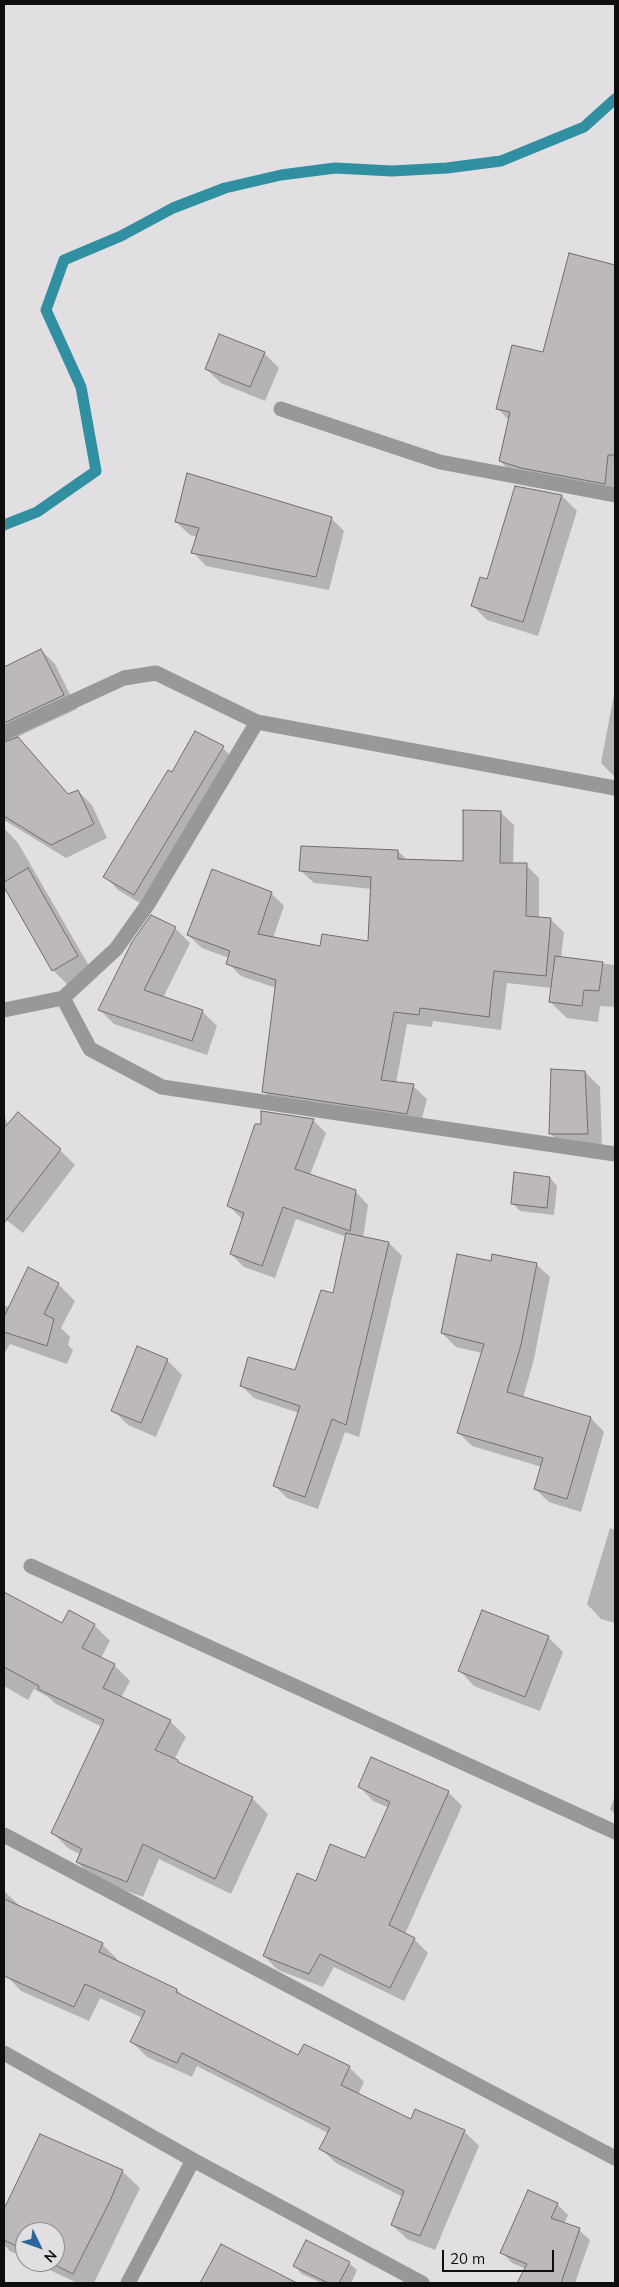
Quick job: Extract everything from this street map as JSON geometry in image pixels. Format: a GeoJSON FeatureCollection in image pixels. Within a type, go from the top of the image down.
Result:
{"type":"FeatureCollection","features":[{"type":"Feature","properties":{"kind":"street"},"geometry":{"type":"LineString","coordinates":[[281,409],[440,462],[615,495]]}},
{"type":"Feature","properties":{"kind":"street"},"geometry":{"type":"LineString","coordinates":[[4,732],[124,678],[156,673],[257,722],[615,788]]}},
{"type":"Feature","properties":{"kind":"street"},"geometry":{"type":"LineString","coordinates":[[4,1010],[63,998],[116,949],[148,904],[257,722]]}},
{"type":"Feature","properties":{"kind":"street"},"geometry":{"type":"LineString","coordinates":[[63,998],[90,1049],[162,1087],[615,1154]]}},
{"type":"Feature","properties":{"kind":"street"},"geometry":{"type":"LineString","coordinates":[[31,1566],[615,1832]]}},
{"type":"Feature","properties":{"kind":"street"},"geometry":{"type":"LineString","coordinates":[[4,1835],[615,2158]]}},
{"type":"Feature","properties":{"kind":"street"},"geometry":{"type":"LineString","coordinates":[[4,2052],[193,2160],[422,2283]]}},
{"type":"Feature","properties":{"kind":"street"},"geometry":{"type":"LineString","coordinates":[[128,2283],[193,2160]]}},
{"type":"Feature","properties":{"kind":"building"},"geometry":{"type":"Polygon","coordinates":[[[569,253],[615,265],[615,455],[608,455],[605,484],[521,468],[499,461],[510,412],[496,409],[512,345],[543,352],[569,253]]]}},
{"type":"Feature","properties":{"kind":"building"},"geometry":{"type":"Polygon","coordinates":[[[219,334],[265,352],[250,387],[205,369],[219,334]]]}},
{"type":"Feature","properties":{"kind":"building"},"geometry":{"type":"Polygon","coordinates":[[[187,473],[332,517],[316,577],[191,553],[199,528],[175,522],[187,473]]]}},
{"type":"Feature","properties":{"kind":"building"},"geometry":{"type":"Polygon","coordinates":[[[515,486],[562,495],[523,622],[471,606],[480,577],[487,579],[515,486]]]}},
{"type":"Feature","properties":{"kind":"building"},"geometry":{"type":"Polygon","coordinates":[[[41,649],[64,695],[4,723],[4,667],[41,649]]]}},
{"type":"Feature","properties":{"kind":"building"},"geometry":{"type":"Polygon","coordinates":[[[195,731],[224,746],[134,895],[103,877],[168,770],[172,772],[195,731]]]}},
{"type":"Feature","properties":{"kind":"building"},"geometry":{"type":"Polygon","coordinates":[[[18,737],[68,794],[78,790],[94,824],[51,845],[4,816],[4,742],[18,737]]]}},
{"type":"Feature","properties":{"kind":"building"},"geometry":{"type":"Polygon","coordinates":[[[463,810],[501,811],[500,863],[527,863],[526,916],[551,918],[546,976],[494,971],[489,1017],[420,1008],[419,1015],[394,1012],[381,1080],[414,1084],[407,1114],[262,1092],[276,980],[226,964],[230,951],[187,935],[212,869],[272,892],[258,934],[320,946],[322,934],[368,941],[371,877],[299,871],[301,846],[398,850],[398,859],[463,861],[463,810]]]}},
{"type":"Feature","properties":{"kind":"building"},"geometry":{"type":"Polygon","coordinates":[[[28,868],[78,956],[52,971],[4,887],[4,882],[28,868]]]}},
{"type":"Feature","properties":{"kind":"building"},"geometry":{"type":"Polygon","coordinates":[[[151,915],[176,927],[144,990],[203,1010],[192,1041],[98,1010],[132,942],[151,915]]]}},
{"type":"Feature","properties":{"kind":"building"},"geometry":{"type":"Polygon","coordinates":[[[555,956],[603,962],[599,991],[584,990],[582,1006],[549,1002],[555,956]]]}},
{"type":"Feature","properties":{"kind":"building"},"geometry":{"type":"Polygon","coordinates":[[[551,1069],[585,1071],[588,1134],[549,1134],[551,1069]]]}},
{"type":"Feature","properties":{"kind":"building"},"geometry":{"type":"Polygon","coordinates":[[[261,1111],[314,1119],[295,1169],[356,1190],[350,1231],[283,1207],[262,1266],[230,1254],[244,1213],[227,1206],[255,1124],[261,1124],[261,1111]]]}},
{"type":"Feature","properties":{"kind":"building"},"geometry":{"type":"Polygon","coordinates":[[[18,1112],[61,1149],[4,1223],[4,1128],[18,1112]]]}},
{"type":"Feature","properties":{"kind":"building"},"geometry":{"type":"Polygon","coordinates":[[[514,1172],[550,1177],[547,1208],[511,1204],[514,1172]]]}},
{"type":"Feature","properties":{"kind":"building"},"geometry":{"type":"Polygon","coordinates":[[[346,1233],[389,1242],[346,1425],[332,1419],[305,1497],[273,1486],[300,1406],[240,1386],[248,1357],[295,1370],[321,1290],[333,1293],[346,1233]]]}},
{"type":"Feature","properties":{"kind":"building"},"geometry":{"type":"Polygon","coordinates":[[[457,1254],[491,1261],[492,1254],[537,1263],[521,1345],[507,1392],[591,1417],[567,1499],[534,1489],[543,1458],[457,1433],[484,1344],[441,1333],[457,1254]]]}},
{"type":"Feature","properties":{"kind":"building"},"geometry":{"type":"Polygon","coordinates":[[[28,1267],[59,1283],[44,1314],[54,1319],[47,1346],[4,1332],[4,1317],[28,1267]]]}},
{"type":"Feature","properties":{"kind":"building"},"geometry":{"type":"Polygon","coordinates":[[[137,1346],[168,1359],[141,1423],[111,1411],[137,1346]]]}},
{"type":"Feature","properties":{"kind":"building"},"geometry":{"type":"Polygon","coordinates":[[[4,1592],[62,1623],[69,1610],[95,1624],[82,1648],[115,1664],[103,1688],[171,1720],[155,1750],[253,1797],[215,1879],[143,1844],[127,1882],[76,1862],[82,1849],[51,1833],[104,1720],[38,1689],[39,1686],[4,1667],[4,1592]]]}},
{"type":"Feature","properties":{"kind":"building"},"geometry":{"type":"Polygon","coordinates":[[[482,1610],[549,1636],[525,1697],[458,1671],[482,1610]]]}},
{"type":"Feature","properties":{"kind":"building"},"geometry":{"type":"Polygon","coordinates":[[[371,1757],[449,1791],[389,1925],[415,1938],[390,1988],[320,1954],[309,1974],[263,1956],[297,1873],[316,1881],[330,1844],[365,1858],[390,1802],[358,1787],[371,1757]]]}},
{"type":"Feature","properties":{"kind":"building"},"geometry":{"type":"Polygon","coordinates":[[[4,1899],[103,1943],[99,1952],[177,1989],[176,1992],[298,2055],[304,2044],[350,2066],[341,2085],[411,2119],[415,2109],[465,2130],[420,2236],[391,2225],[404,2191],[319,2149],[330,2128],[182,2053],[177,2063],[130,2042],[145,2011],[85,1984],[74,2007],[4,1976],[4,1899]]]}},
{"type":"Feature","properties":{"kind":"building"},"geometry":{"type":"Polygon","coordinates":[[[40,2134],[123,2170],[110,2201],[73,2274],[65,2270],[65,2222],[15,2222],[15,2245],[4,2240],[4,2209],[40,2134]]]}},
{"type":"Feature","properties":{"kind":"building"},"geometry":{"type":"Polygon","coordinates":[[[528,2190],[558,2203],[551,2218],[580,2228],[561,2283],[517,2283],[527,2264],[500,2253],[528,2190]]]}},
{"type":"Feature","properties":{"kind":"building"},"geometry":{"type":"Polygon","coordinates":[[[306,2240],[350,2262],[339,2283],[328,2283],[293,2266],[306,2240]]]}},
{"type":"Feature","properties":{"kind":"building"},"geometry":{"type":"Polygon","coordinates":[[[221,2244],[297,2283],[200,2283],[221,2244]]]}},
{"type":"Feature","properties":{"kind":"waterway"},"geometry":{"type":"LineString","coordinates":[[4,525],[37,512],[96,471],[81,387],[46,310],[64,260],[121,236],[173,208],[225,188],[281,175],[335,168],[392,171],[447,168],[501,161],[584,127],[615,99]]}}]}
